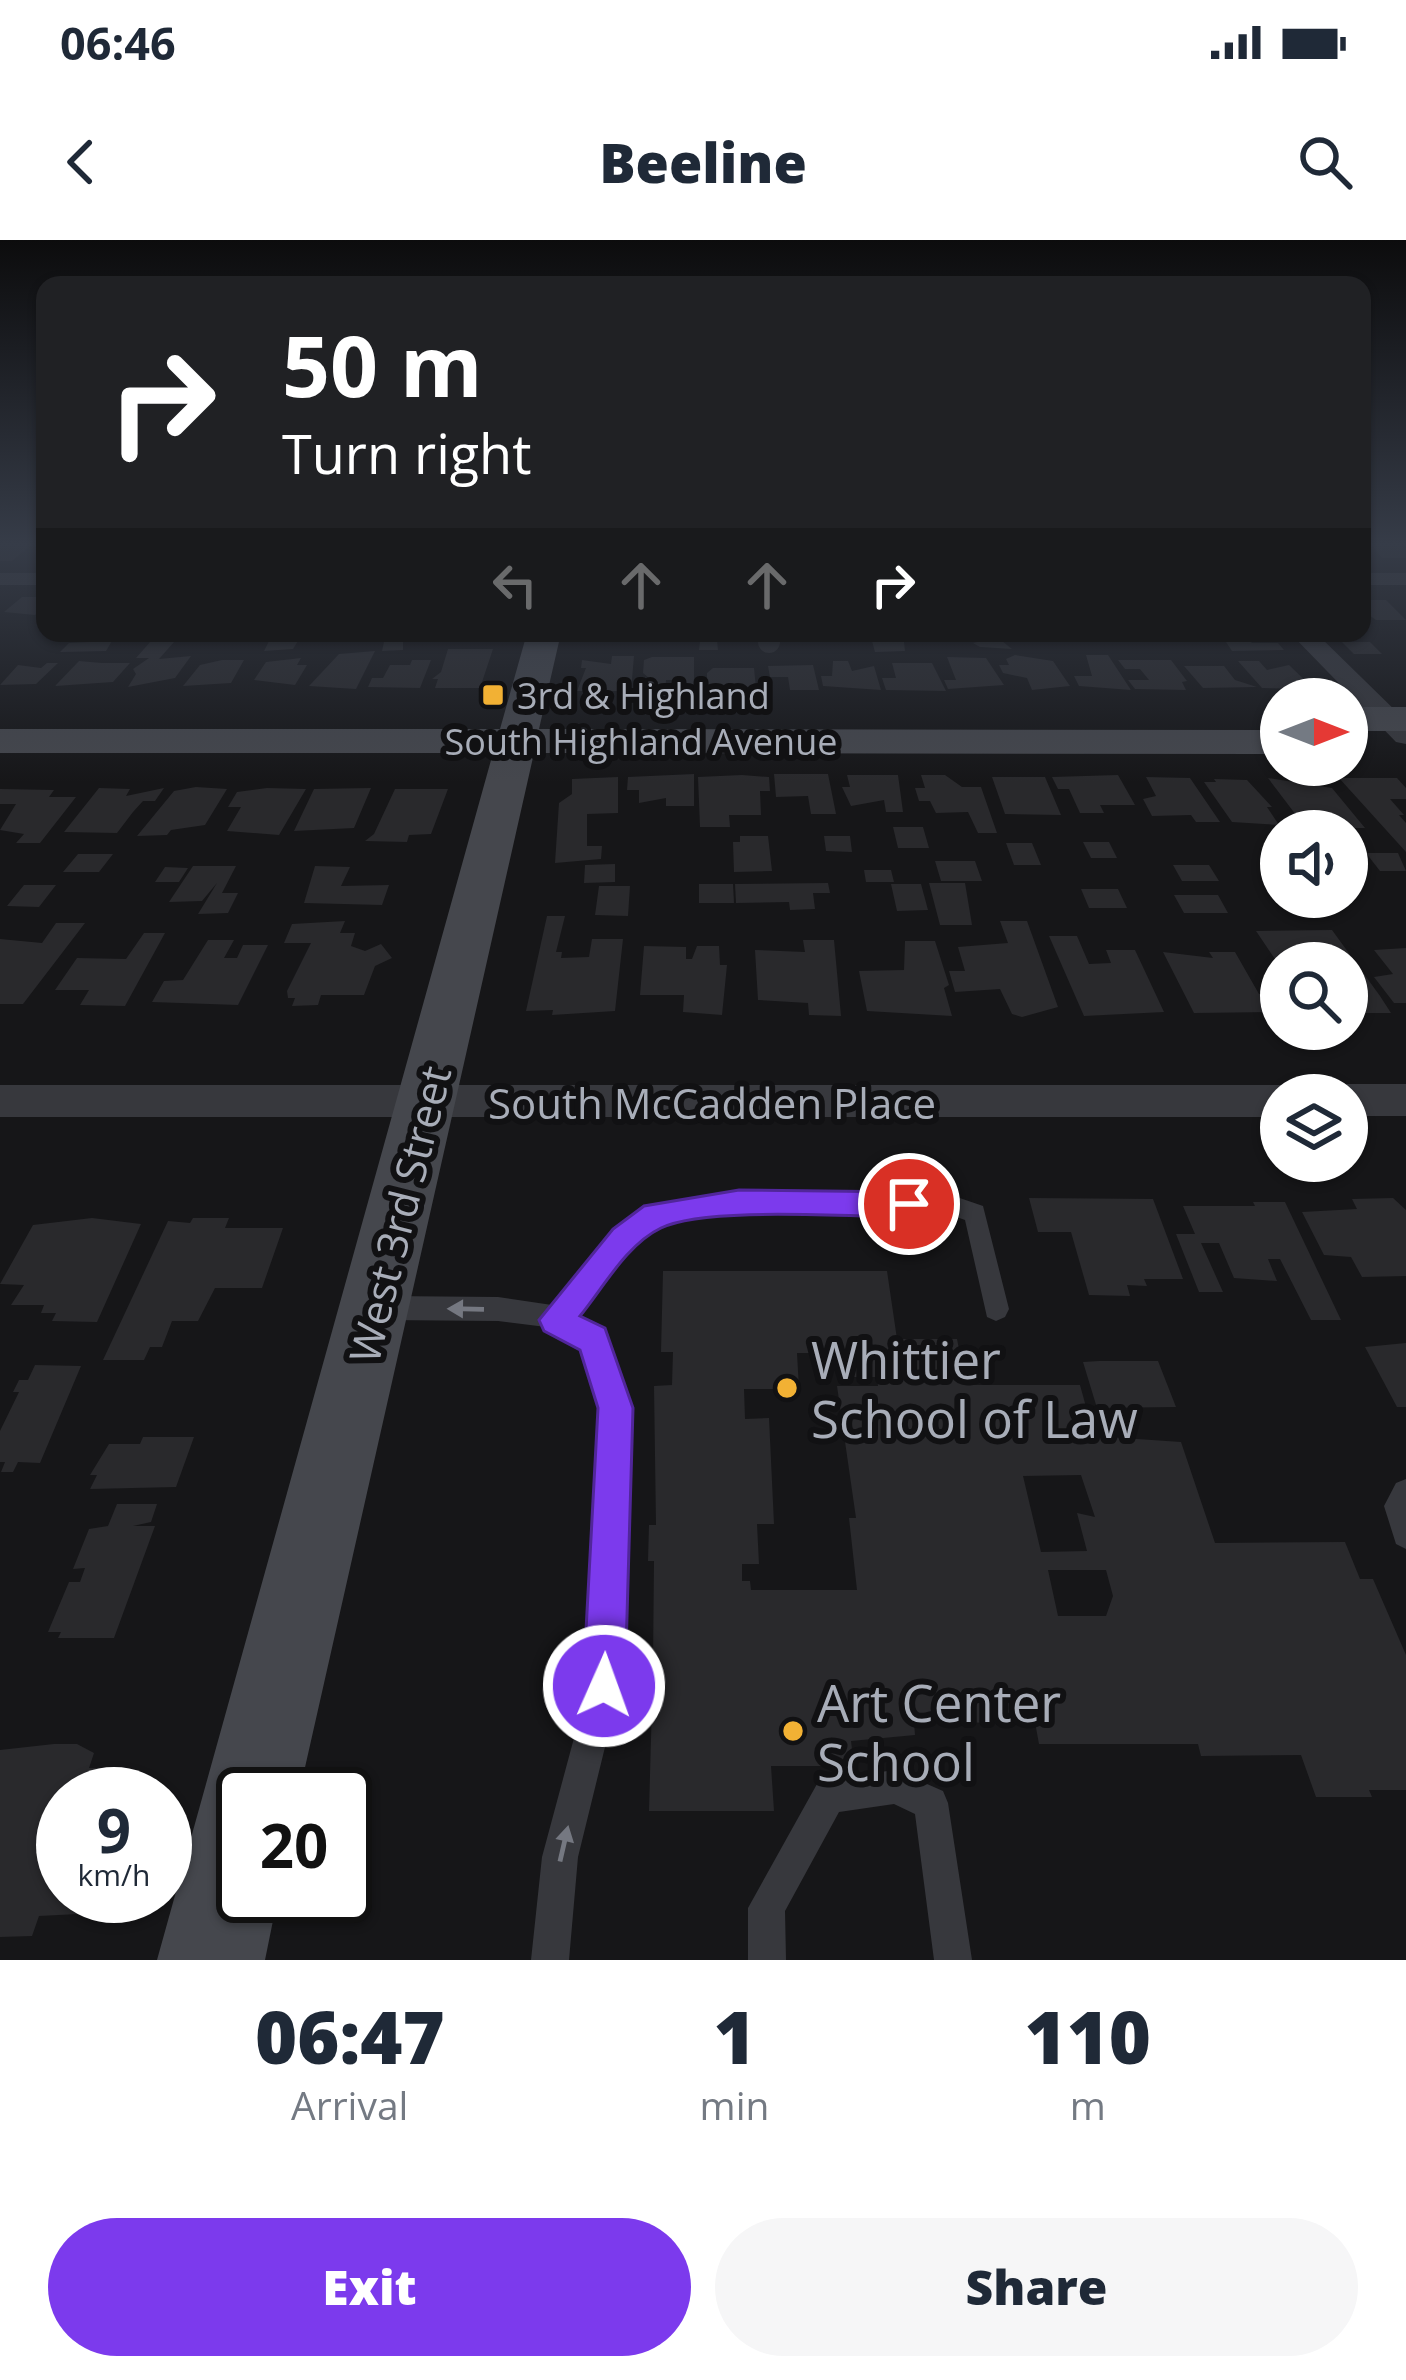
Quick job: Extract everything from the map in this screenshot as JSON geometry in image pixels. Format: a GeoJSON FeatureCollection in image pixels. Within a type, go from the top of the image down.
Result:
{"type":"FeatureCollection","features":[{"type":"Feature","properties":{"kind":"main road","name":"West 3rd Street"},"geometry":{"type":"LineString","coordinates":[[257,1767],[542,642]]}},
{"type":"Feature","properties":{"kind":"main road","name":"South Highland Avenue"},"geometry":{"type":"LineString","coordinates":[[0,719],[1260,742]]}},
{"type":"Feature","properties":{"kind":"main road","name":"South Highland Avenue"},"geometry":{"type":"LineString","coordinates":[[0,741],[1260,719]]}},
{"type":"Feature","properties":{"kind":"main road"},"geometry":{"type":"LineString","coordinates":[[1368,723],[1402,729]]}},
{"type":"Feature","properties":{"kind":"main road"},"geometry":{"type":"LineString","coordinates":[[1368,737],[1402,729]]}},
{"type":"Feature","properties":{"kind":"main road"},"geometry":{"type":"LineString","coordinates":[[211,1960],[220,1923]]}},
{"type":"Feature","properties":{"kind":"street"},"geometry":{"type":"LineString","coordinates":[[1311,642],[1402,729]]}},
{"type":"Feature","properties":{"kind":"street"},"geometry":{"type":"LineString","coordinates":[[1368,1100],[1406,1100]]}},
{"type":"Feature","properties":{"kind":"street","name":"South McCadden Place"},"geometry":{"type":"LineString","coordinates":[[0,1101],[1260,1101]]}},
{"type":"Feature","properties":{"kind":"lane"},"geometry":{"type":"LineString","coordinates":[[556,1320],[624,1238],[655,1215],[739,1203],[951,1205],[975,1213],[996,1309]]}},
{"type":"Feature","properties":{"kind":"lane"},"geometry":{"type":"LineString","coordinates":[[375,1308],[498,1309],[556,1320],[593,1340],[616,1408],[604,1686],[560,1858],[550,1960]]}},
{"type":"Feature","properties":{"kind":"lane"},"geometry":{"type":"LineString","coordinates":[[1406,1492],[1398,1506],[1406,1534]]}},
{"type":"Feature","properties":{"kind":"lane"},"geometry":{"type":"LineString","coordinates":[[767,1960],[766,1908],[829,1796],[895,1787],[931,1803],[953,1960]]}},
{"type":"Feature","properties":{"kind":"building"},"geometry":{"type":"Polygon","coordinates":[[[111,642],[106,651],[60,652],[69,643],[111,642]]]}},
{"type":"Feature","properties":{"kind":"building"},"geometry":{"type":"Polygon","coordinates":[[[150,642],[174,642],[159,659],[191,656],[175,678],[128,687],[136,674],[133,669],[149,658],[136,658],[150,642]]]}},
{"type":"Feature","properties":{"kind":"building"},"geometry":{"type":"Polygon","coordinates":[[[268,642],[297,642],[293,649],[264,651],[268,642]]]}},
{"type":"Feature","properties":{"kind":"building"},"geometry":{"type":"Polygon","coordinates":[[[384,642],[403,642],[403,650],[382,651],[384,642]]]}},
{"type":"Feature","properties":{"kind":"building"},"geometry":{"type":"Polygon","coordinates":[[[700,642],[717,642],[718,650],[699,650],[700,642]]]}},
{"type":"Feature","properties":{"kind":"building"},"geometry":{"type":"Polygon","coordinates":[[[758,642],[780,642],[777,650],[761,650],[758,642]]]}},
{"type":"Feature","properties":{"kind":"building"},"geometry":{"type":"Polygon","coordinates":[[[872,642],[904,642],[905,651],[875,652],[872,642]]]}},
{"type":"Feature","properties":{"kind":"building"},"geometry":{"type":"Polygon","coordinates":[[[1003,642],[1012,649],[980,647],[973,643],[1003,642]]]}},
{"type":"Feature","properties":{"kind":"building"},"geometry":{"type":"Polygon","coordinates":[[[1226,642],[1278,643],[1284,650],[1232,651],[1226,642]]]}},
{"type":"Feature","properties":{"kind":"building"},"geometry":{"type":"Polygon","coordinates":[[[1342,642],[1370,642],[1382,654],[1354,654],[1342,642]]]}},
{"type":"Feature","properties":{"kind":"building"},"geometry":{"type":"Polygon","coordinates":[[[448,649],[493,649],[480,688],[435,688],[438,679],[432,679],[441,672],[448,649]]]}},
{"type":"Feature","properties":{"kind":"building"},"geometry":{"type":"Polygon","coordinates":[[[375,651],[356,689],[309,686],[339,654],[375,651]]]}},
{"type":"Feature","properties":{"kind":"building"},"geometry":{"type":"Polygon","coordinates":[[[1015,655],[1053,661],[1070,686],[1032,690],[1027,678],[1003,673],[999,665],[1009,665],[1006,659],[1015,655]]]}},
{"type":"Feature","properties":{"kind":"building"},"geometry":{"type":"Polygon","coordinates":[[[1086,655],[1108,655],[1131,690],[1079,686],[1074,676],[1092,676],[1086,655]]]}},
{"type":"Feature","properties":{"kind":"building"},"geometry":{"type":"Polygon","coordinates":[[[612,656],[634,656],[631,691],[577,691],[586,668],[581,668],[582,660],[611,664],[612,656]]]}},
{"type":"Feature","properties":{"kind":"building"},"geometry":{"type":"Polygon","coordinates":[[[694,657],[694,690],[672,690],[672,680],[666,680],[665,691],[640,691],[641,679],[649,678],[643,673],[644,660],[694,657]]]}},
{"type":"Feature","properties":{"kind":"building"},"geometry":{"type":"Polygon","coordinates":[[[947,657],[986,658],[1004,685],[948,689],[944,680],[956,680],[947,657]]]}},
{"type":"Feature","properties":{"kind":"building"},"geometry":{"type":"Polygon","coordinates":[[[301,658],[297,665],[307,665],[295,685],[254,680],[266,662],[301,658]]]}},
{"type":"Feature","properties":{"kind":"building"},"geometry":{"type":"Polygon","coordinates":[[[244,660],[231,683],[183,686],[200,665],[244,660]]]}},
{"type":"Feature","properties":{"kind":"building"},"geometry":{"type":"Polygon","coordinates":[[[412,660],[431,660],[420,688],[368,687],[372,678],[383,678],[390,665],[410,665],[412,660]]]}},
{"type":"Feature","properties":{"kind":"building"},"geometry":{"type":"Polygon","coordinates":[[[1118,660],[1171,660],[1187,681],[1182,682],[1186,690],[1135,689],[1128,680],[1149,680],[1140,669],[1125,669],[1118,660]]]}},
{"type":"Feature","properties":{"kind":"building"},"geometry":{"type":"Polygon","coordinates":[[[79,661],[130,663],[113,682],[55,686],[79,661]]]}},
{"type":"Feature","properties":{"kind":"building"},"geometry":{"type":"Polygon","coordinates":[[[833,661],[848,661],[852,671],[874,666],[881,690],[823,686],[821,676],[832,676],[833,661]]]}},
{"type":"Feature","properties":{"kind":"building"},"geometry":{"type":"Polygon","coordinates":[[[1238,661],[1259,661],[1267,670],[1289,665],[1303,678],[1260,678],[1260,686],[1238,661]]]}},
{"type":"Feature","properties":{"kind":"building"},"geometry":{"type":"Polygon","coordinates":[[[58,663],[36,684],[0,685],[18,665],[41,668],[58,663]]]}},
{"type":"Feature","properties":{"kind":"building"},"geometry":{"type":"Polygon","coordinates":[[[892,663],[932,663],[946,691],[886,690],[882,678],[896,678],[892,663]]]}},
{"type":"Feature","properties":{"kind":"building"},"geometry":{"type":"Polygon","coordinates":[[[813,665],[819,690],[790,690],[788,677],[770,677],[768,666],[813,665]]]}},
{"type":"Feature","properties":{"kind":"building"},"geometry":{"type":"Polygon","coordinates":[[[1184,666],[1224,666],[1235,680],[1257,687],[1203,688],[1184,666]]]}},
{"type":"Feature","properties":{"kind":"building"},"geometry":{"type":"Polygon","coordinates":[[[713,668],[754,668],[756,688],[707,690],[707,673],[713,668]]]}},
{"type":"Feature","properties":{"kind":"building"},"geometry":{"type":"Polygon","coordinates":[[[694,774],[694,806],[666,806],[666,798],[639,803],[639,790],[627,790],[628,777],[694,774]]]}},
{"type":"Feature","properties":{"kind":"building"},"geometry":{"type":"Polygon","coordinates":[[[774,774],[828,774],[836,814],[811,814],[808,796],[776,797],[774,774]]]}},
{"type":"Feature","properties":{"kind":"building"},"geometry":{"type":"Polygon","coordinates":[[[847,775],[898,775],[903,812],[886,812],[884,800],[851,806],[842,787],[850,787],[847,775]]]}},
{"type":"Feature","properties":{"kind":"building"},"geometry":{"type":"Polygon","coordinates":[[[921,775],[945,775],[962,787],[981,787],[997,833],[978,833],[968,812],[936,813],[930,801],[919,801],[915,788],[925,788],[921,775]]]}},
{"type":"Feature","properties":{"kind":"building"},"geometry":{"type":"Polygon","coordinates":[[[1118,775],[1135,805],[1100,805],[1104,813],[1080,813],[1069,789],[1058,789],[1052,777],[1118,775]]]}},
{"type":"Feature","properties":{"kind":"building"},"geometry":{"type":"Polygon","coordinates":[[[618,777],[618,813],[587,814],[587,846],[602,846],[601,859],[555,863],[559,803],[572,794],[572,779],[618,777]]]}},
{"type":"Feature","properties":{"kind":"building"},"geometry":{"type":"Polygon","coordinates":[[[698,777],[769,777],[770,791],[760,791],[761,815],[729,815],[730,827],[700,827],[698,777]]]}},
{"type":"Feature","properties":{"kind":"building"},"geometry":{"type":"Polygon","coordinates":[[[992,777],[1045,777],[1061,815],[1005,814],[992,777]]]}},
{"type":"Feature","properties":{"kind":"building"},"geometry":{"type":"Polygon","coordinates":[[[1146,777],[1190,778],[1220,822],[1196,822],[1191,815],[1152,816],[1143,799],[1156,796],[1146,777]]]}},
{"type":"Feature","properties":{"kind":"building"},"geometry":{"type":"Polygon","coordinates":[[[1368,778],[1397,778],[1406,788],[1406,799],[1390,799],[1404,815],[1399,815],[1406,823],[1406,852],[1368,810],[1346,786],[1368,786],[1368,778]]]}},
{"type":"Feature","properties":{"kind":"building"},"geometry":{"type":"Polygon","coordinates":[[[1214,779],[1247,780],[1272,807],[1260,810],[1260,824],[1232,822],[1204,782],[1216,782],[1214,779]]]}},
{"type":"Feature","properties":{"kind":"building"},"geometry":{"type":"Polygon","coordinates":[[[1274,786],[1332,788],[1350,810],[1292,810],[1274,786]]]}},
{"type":"Feature","properties":{"kind":"building"},"geometry":{"type":"Polygon","coordinates":[[[99,788],[130,789],[126,796],[164,788],[155,801],[143,801],[117,833],[64,832],[99,788]]]}},
{"type":"Feature","properties":{"kind":"building"},"geometry":{"type":"Polygon","coordinates":[[[371,788],[354,828],[294,831],[314,789],[371,788]]]}},
{"type":"Feature","properties":{"kind":"building"},"geometry":{"type":"Polygon","coordinates":[[[0,789],[54,790],[49,797],[76,797],[40,843],[16,843],[24,834],[0,830],[16,804],[0,804],[0,789]]]}},
{"type":"Feature","properties":{"kind":"building"},"geometry":{"type":"Polygon","coordinates":[[[227,789],[205,825],[171,830],[167,835],[137,836],[174,791],[227,789]]]}},
{"type":"Feature","properties":{"kind":"building"},"geometry":{"type":"Polygon","coordinates":[[[306,789],[279,835],[227,831],[241,807],[228,807],[237,792],[306,789]]]}},
{"type":"Feature","properties":{"kind":"building"},"geometry":{"type":"Polygon","coordinates":[[[395,789],[448,789],[431,834],[409,835],[407,842],[365,841],[374,834],[395,789]]]}},
{"type":"Feature","properties":{"kind":"building"},"geometry":{"type":"Polygon","coordinates":[[[893,827],[923,827],[929,848],[898,848],[893,827]]]}},
{"type":"Feature","properties":{"kind":"building"},"geometry":{"type":"Polygon","coordinates":[[[740,836],[768,836],[772,871],[734,872],[733,842],[740,842],[740,836]]]}},
{"type":"Feature","properties":{"kind":"building"},"geometry":{"type":"Polygon","coordinates":[[[824,836],[850,836],[852,852],[826,851],[824,836]]]}},
{"type":"Feature","properties":{"kind":"building"},"geometry":{"type":"Polygon","coordinates":[[[1083,842],[1109,842],[1117,858],[1091,858],[1083,842]]]}},
{"type":"Feature","properties":{"kind":"building"},"geometry":{"type":"Polygon","coordinates":[[[1006,843],[1032,843],[1041,865],[1014,865],[1006,843]]]}},
{"type":"Feature","properties":{"kind":"building"},"geometry":{"type":"Polygon","coordinates":[[[1368,853],[1398,853],[1406,871],[1380,871],[1368,853]]]}},
{"type":"Feature","properties":{"kind":"building"},"geometry":{"type":"Polygon","coordinates":[[[78,854],[113,854],[99,872],[63,872],[78,854]]]}},
{"type":"Feature","properties":{"kind":"building"},"geometry":{"type":"Polygon","coordinates":[[[935,861],[975,861],[982,881],[941,881],[935,861]]]}},
{"type":"Feature","properties":{"kind":"building"},"geometry":{"type":"Polygon","coordinates":[[[615,864],[615,882],[584,883],[585,865],[615,864]]]}},
{"type":"Feature","properties":{"kind":"building"},"geometry":{"type":"Polygon","coordinates":[[[1173,865],[1209,865],[1219,881],[1182,881],[1173,865]]]}},
{"type":"Feature","properties":{"kind":"building"},"geometry":{"type":"Polygon","coordinates":[[[193,866],[236,866],[222,893],[238,893],[228,913],[198,914],[217,883],[202,901],[169,902],[193,866]]]}},
{"type":"Feature","properties":{"kind":"building"},"geometry":{"type":"Polygon","coordinates":[[[315,866],[350,867],[341,886],[389,885],[382,905],[304,903],[315,866]]]}},
{"type":"Feature","properties":{"kind":"building"},"geometry":{"type":"Polygon","coordinates":[[[165,867],[188,868],[179,882],[155,882],[165,867]]]}},
{"type":"Feature","properties":{"kind":"building"},"geometry":{"type":"Polygon","coordinates":[[[864,870],[891,870],[894,882],[866,882],[864,870]]]}},
{"type":"Feature","properties":{"kind":"building"},"geometry":{"type":"Polygon","coordinates":[[[828,883],[830,893],[813,893],[815,909],[790,910],[789,902],[736,903],[735,884],[828,883]]]}},
{"type":"Feature","properties":{"kind":"building"},"geometry":{"type":"Polygon","coordinates":[[[929,883],[965,883],[972,925],[940,925],[929,883]]]}},
{"type":"Feature","properties":{"kind":"building"},"geometry":{"type":"Polygon","coordinates":[[[699,884],[733,884],[734,903],[699,903],[699,884]]]}},
{"type":"Feature","properties":{"kind":"building"},"geometry":{"type":"Polygon","coordinates":[[[891,884],[921,884],[928,910],[897,911],[891,884]]]}},
{"type":"Feature","properties":{"kind":"building"},"geometry":{"type":"Polygon","coordinates":[[[24,885],[56,885],[39,907],[7,906],[24,885]]]}},
{"type":"Feature","properties":{"kind":"building"},"geometry":{"type":"Polygon","coordinates":[[[599,886],[630,886],[628,916],[595,915],[599,886]]]}},
{"type":"Feature","properties":{"kind":"building"},"geometry":{"type":"Polygon","coordinates":[[[1081,889],[1118,889],[1127,908],[1089,908],[1081,889]]]}},
{"type":"Feature","properties":{"kind":"building"},"geometry":{"type":"Polygon","coordinates":[[[1174,895],[1218,895],[1228,913],[1184,913],[1174,895]]]}},
{"type":"Feature","properties":{"kind":"building"},"geometry":{"type":"Polygon","coordinates":[[[547,916],[565,916],[556,952],[562,952],[561,958],[589,957],[592,939],[623,939],[615,1011],[552,1015],[553,1010],[526,1011],[547,916]]]}},
{"type":"Feature","properties":{"kind":"building"},"geometry":{"type":"Polygon","coordinates":[[[345,921],[340,933],[355,933],[351,946],[365,951],[381,944],[392,958],[375,966],[364,995],[321,995],[318,1005],[292,1006],[295,998],[288,998],[287,991],[311,943],[284,943],[292,924],[345,921]]]}},
{"type":"Feature","properties":{"kind":"building"},"geometry":{"type":"Polygon","coordinates":[[[1000,921],[1027,921],[1058,1007],[1022,1017],[1012,1014],[1000,989],[955,992],[949,971],[965,971],[958,947],[1008,943],[1000,921]]]}},
{"type":"Feature","properties":{"kind":"building"},"geometry":{"type":"Polygon","coordinates":[[[56,923],[85,923],[23,1004],[0,1004],[0,939],[42,943],[56,923]]]}},
{"type":"Feature","properties":{"kind":"building"},"geometry":{"type":"Polygon","coordinates":[[[1332,930],[1341,942],[1263,942],[1256,931],[1332,930]]]}},
{"type":"Feature","properties":{"kind":"building"},"geometry":{"type":"Polygon","coordinates":[[[144,933],[165,933],[125,1006],[80,1005],[89,990],[55,990],[77,958],[126,959],[144,933]]]}},
{"type":"Feature","properties":{"kind":"building"},"geometry":{"type":"Polygon","coordinates":[[[1049,936],[1077,936],[1089,964],[1111,963],[1106,950],[1135,950],[1164,1012],[1084,1016],[1049,936]]]}},
{"type":"Feature","properties":{"kind":"building"},"geometry":{"type":"Polygon","coordinates":[[[208,940],[234,940],[224,958],[237,958],[243,945],[268,945],[238,1005],[152,1002],[164,981],[183,980],[208,940]]]}},
{"type":"Feature","properties":{"kind":"building"},"geometry":{"type":"Polygon","coordinates":[[[803,940],[834,940],[841,1016],[809,1015],[808,1003],[758,1000],[755,950],[805,952],[803,940]]]}},
{"type":"Feature","properties":{"kind":"building"},"geometry":{"type":"Polygon","coordinates":[[[905,941],[935,941],[949,985],[944,988],[952,1016],[867,1011],[859,971],[904,970],[905,941]]]}},
{"type":"Feature","properties":{"kind":"building"},"geometry":{"type":"Polygon","coordinates":[[[644,946],[686,947],[686,959],[692,959],[697,946],[719,946],[720,965],[727,965],[722,1015],[683,1012],[684,995],[640,995],[644,946]]]}},
{"type":"Feature","properties":{"kind":"building"},"geometry":{"type":"Polygon","coordinates":[[[1406,948],[1406,1003],[1394,1003],[1374,977],[1393,974],[1374,950],[1406,948]]]}},
{"type":"Feature","properties":{"kind":"building"},"geometry":{"type":"Polygon","coordinates":[[[1163,952],[1213,958],[1209,952],[1235,952],[1260,994],[1260,1012],[1194,1013],[1163,952]]]}},
{"type":"Feature","properties":{"kind":"building"},"geometry":{"type":"Polygon","coordinates":[[[1368,981],[1391,1013],[1368,1013],[1368,981]]]}},
{"type":"Feature","properties":{"kind":"building"},"geometry":{"type":"Polygon","coordinates":[[[1029,1198],[1153,1199],[1183,1279],[1144,1279],[1147,1286],[1127,1285],[1130,1296],[1089,1295],[1071,1232],[1038,1232],[1029,1198]]]}},
{"type":"Feature","properties":{"kind":"building"},"geometry":{"type":"Polygon","coordinates":[[[1393,1198],[1406,1210],[1406,1276],[1362,1277],[1351,1257],[1324,1255],[1302,1212],[1357,1209],[1352,1199],[1393,1198]]]}},
{"type":"Feature","properties":{"kind":"building"},"geometry":{"type":"Polygon","coordinates":[[[1253,1202],[1285,1202],[1341,1320],[1311,1320],[1280,1259],[1268,1259],[1277,1281],[1234,1278],[1219,1243],[1201,1243],[1223,1292],[1199,1292],[1176,1234],[1195,1234],[1183,1206],[1255,1206],[1253,1202]]]}},
{"type":"Feature","properties":{"kind":"building"},"geometry":{"type":"Polygon","coordinates":[[[92,1218],[141,1224],[97,1322],[52,1321],[56,1313],[41,1313],[44,1305],[11,1305],[24,1285],[0,1284],[33,1225],[92,1218]]]}},
{"type":"Feature","properties":{"kind":"building"},"geometry":{"type":"Polygon","coordinates":[[[193,1218],[229,1218],[225,1228],[283,1228],[262,1288],[215,1288],[198,1321],[172,1321],[162,1347],[150,1347],[144,1360],[103,1360],[168,1221],[190,1223],[193,1218]]]}},
{"type":"Feature","properties":{"kind":"building"},"geometry":{"type":"Polygon","coordinates":[[[663,1271],[887,1271],[897,1339],[957,1339],[966,1385],[1080,1385],[1088,1414],[1102,1414],[1108,1437],[1181,1442],[1215,1543],[1345,1542],[1360,1579],[1373,1579],[1406,1655],[1406,1790],[1369,1790],[1372,1797],[1316,1797],[1301,1755],[1201,1756],[1198,1744],[1039,1744],[1035,1722],[914,1723],[915,1735],[851,1741],[854,1766],[771,1766],[774,1811],[649,1811],[652,1703],[645,1697],[643,1671],[653,1663],[654,1561],[648,1561],[649,1525],[656,1525],[654,1386],[672,1385],[673,1352],[661,1352],[663,1271]],[[797,1353],[799,1389],[744,1389],[745,1419],[769,1418],[774,1524],[757,1524],[759,1564],[742,1564],[742,1581],[750,1581],[751,1590],[857,1590],[849,1518],[856,1518],[837,1386],[878,1386],[877,1377],[837,1377],[835,1363],[823,1363],[822,1353],[797,1353]],[[1081,1475],[1023,1476],[1041,1552],[1087,1551],[1077,1513],[1095,1517],[1081,1475]],[[1048,1570],[1058,1616],[1106,1616],[1113,1596],[1106,1570],[1048,1570]]]}},
{"type":"Feature","properties":{"kind":"building"},"geometry":{"type":"Polygon","coordinates":[[[1406,1343],[1406,1407],[1397,1407],[1365,1347],[1406,1343]]]}},
{"type":"Feature","properties":{"kind":"building"},"geometry":{"type":"Polygon","coordinates":[[[1158,1361],[1176,1407],[1097,1408],[1083,1362],[1158,1361]]]}},
{"type":"Feature","properties":{"kind":"building"},"geometry":{"type":"Polygon","coordinates":[[[35,1365],[81,1366],[40,1463],[18,1462],[13,1472],[1,1472],[5,1462],[0,1462],[0,1431],[19,1392],[13,1392],[19,1380],[28,1380],[35,1365]]]}},
{"type":"Feature","properties":{"kind":"building"},"geometry":{"type":"Polygon","coordinates":[[[143,1437],[194,1437],[176,1487],[90,1489],[97,1475],[90,1475],[109,1444],[140,1444],[143,1437]]]}},
{"type":"Feature","properties":{"kind":"building"},"geometry":{"type":"Polygon","coordinates":[[[117,1504],[157,1504],[151,1522],[133,1526],[155,1526],[114,1638],[58,1638],[61,1632],[48,1632],[69,1582],[80,1582],[85,1568],[73,1569],[89,1529],[108,1526],[117,1504]]]}},
{"type":"Feature","properties":{"kind":"building"},"geometry":{"type":"Polygon","coordinates":[[[77,1744],[94,1753],[89,1767],[36,1767],[37,1923],[32,1936],[0,1937],[0,1750],[77,1744]]]}},
{"type":"Feature","properties":{"kind":"place","name":"3rd & Highland"},"geometry":{"type":"Point","coordinates":[493,695]}},
{"type":"Feature","properties":{"kind":"place","name":"Whittier School of Law"},"geometry":{"type":"Point","coordinates":[787,1388]}},
{"type":"Feature","properties":{"kind":"place","name":"Art Center School"},"geometry":{"type":"Point","coordinates":[793,1731]}},
{"type":"Feature","properties":{"kind":"route"},"geometry":{"type":"LineString","coordinates":[[604,1686],[616,1408],[593,1340],[556,1320],[624,1238],[655,1215],[739,1203],[909,1204]]}}]}
